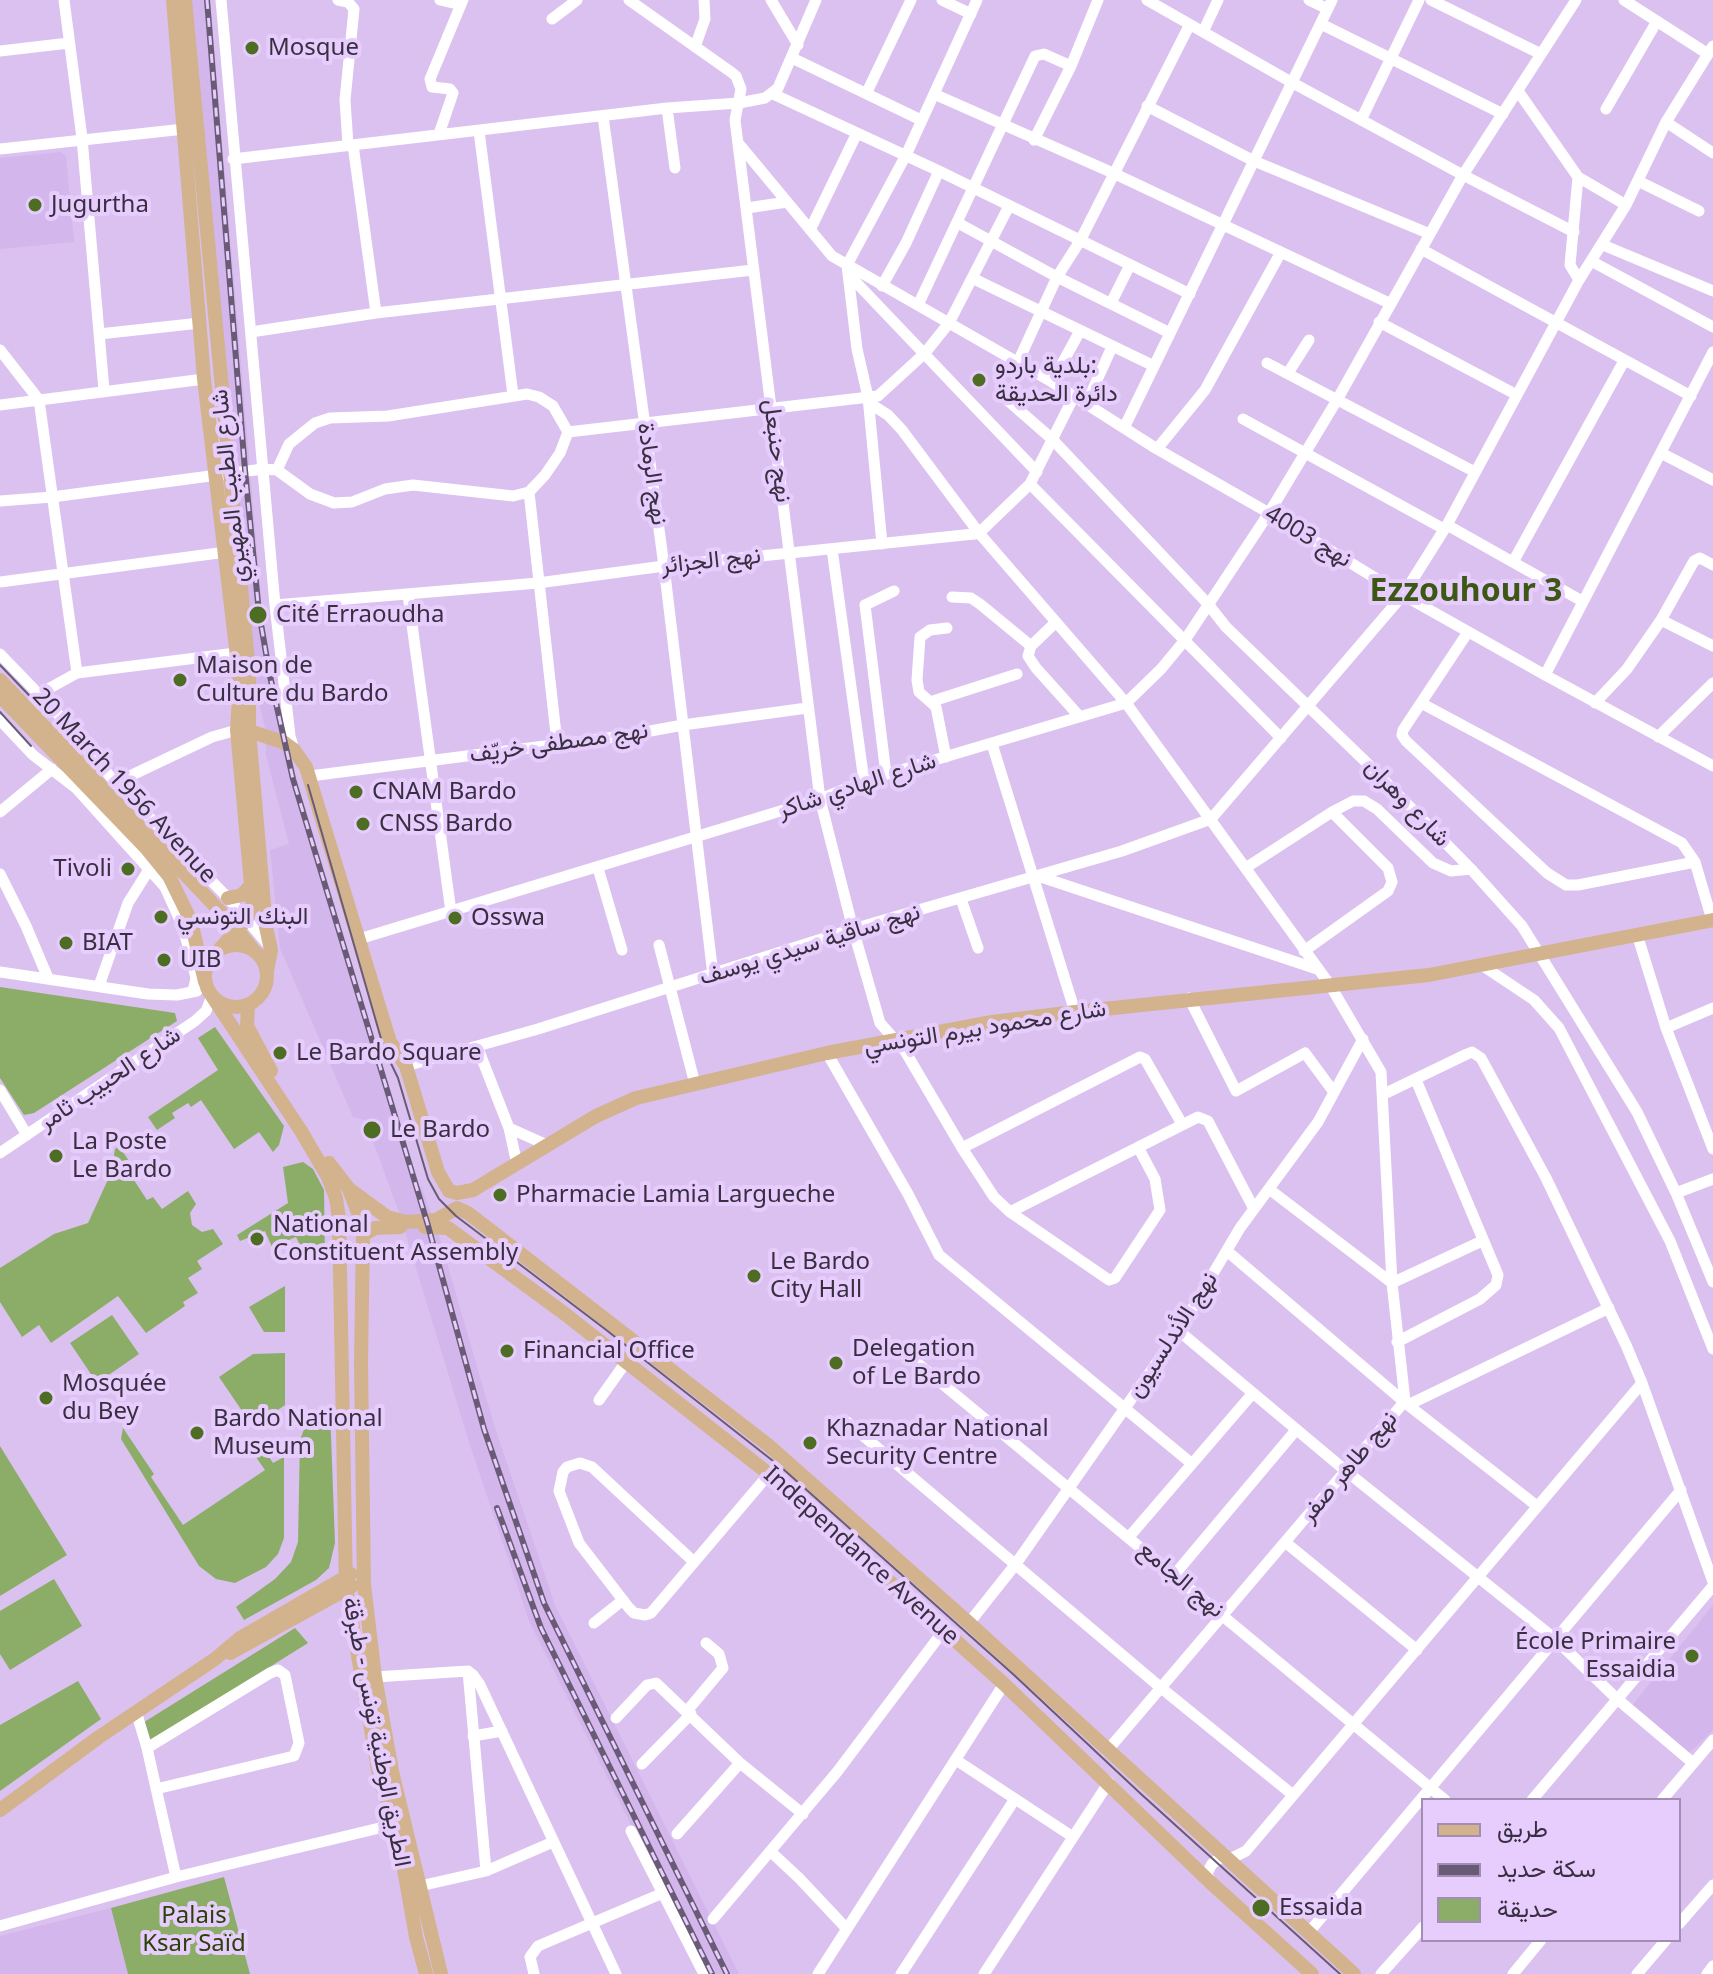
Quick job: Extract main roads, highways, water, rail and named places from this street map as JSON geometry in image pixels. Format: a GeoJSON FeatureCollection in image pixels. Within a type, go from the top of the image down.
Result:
{"type":"FeatureCollection","features":[{"type":"Feature","properties":{"kind":"main road","name":"شارع الطيب المهيري"},"geometry":{"type":"LineString","coordinates":[[173,0],[204,379],[223,473],[249,672],[243,731],[270,947],[267,971]]}},
{"type":"Feature","properties":{"kind":"main road","name":"شارع الطيب المهيري"},"geometry":{"type":"LineString","coordinates":[[185,0],[223,473],[226,552],[240,682],[253,906],[242,924]]}},
{"type":"Feature","properties":{"kind":"main road","name":"20 March 1956 Avenue"},"geometry":{"type":"LineString","coordinates":[[0,680],[106,791]]}},
{"type":"Feature","properties":{"kind":"main road","name":"20 March 1956 Avenue"},"geometry":{"type":"LineString","coordinates":[[0,696],[106,791]]}},
{"type":"Feature","properties":{"kind":"main road","name":"شارع محمود بيرم التونسي"},"geometry":{"type":"LineString","coordinates":[[243,731],[283,742],[294,750],[310,776],[390,1042],[406,1066],[438,1172],[449,1191],[457,1193],[473,1190],[616,1106],[636,1098],[827,1053],[992,1022],[1189,998],[1429,975],[1712,920]]}},
{"type":"Feature","properties":{"kind":"main road"},"geometry":{"type":"LineString","coordinates":[[106,791],[242,924],[267,971],[264,989],[258,999],[248,1005],[228,1007],[204,989],[208,960],[242,924]]}},
{"type":"Feature","properties":{"kind":"main road","name":"الطريق الوطنية تونس - طبرقة"},"geometry":{"type":"LineString","coordinates":[[106,791],[174,883],[191,921],[204,989],[328,1177],[338,1212],[346,1582],[380,1780],[396,1824],[416,1937],[426,1974]]}},
{"type":"Feature","properties":{"kind":"main road"},"geometry":{"type":"LineString","coordinates":[[228,898],[242,895],[251,885]]}},
{"type":"Feature","properties":{"kind":"main road"},"geometry":{"type":"LineString","coordinates":[[219,950],[236,945],[254,951]]}},
{"type":"Feature","properties":{"kind":"main road","name":"الطريق الوطنية تونس - طبرقة"},"geometry":{"type":"LineString","coordinates":[[248,1005],[247,1026],[267,1065],[324,1156],[349,1189],[360,1218],[363,1235],[364,1578],[375,1677],[393,1776],[441,1974]]}},
{"type":"Feature","properties":{"kind":"main road","name":"Independance Avenue"},"geometry":{"type":"LineString","coordinates":[[349,1189],[387,1217],[406,1222],[436,1220],[457,1208],[468,1213],[768,1445],[969,1623],[1354,1974]]}},
{"type":"Feature","properties":{"kind":"main road","name":"Independance Avenue"},"geometry":{"type":"LineString","coordinates":[[363,1235],[375,1228],[388,1226],[448,1228],[626,1362],[769,1474],[944,1630],[1109,1782],[1210,1882],[1312,1974]]}},
{"type":"Feature","properties":{"kind":"main road"},"geometry":{"type":"LineString","coordinates":[[339,1278],[362,1277]]}},
{"type":"Feature","properties":{"kind":"main road"},"geometry":{"type":"LineString","coordinates":[[341,1362],[361,1363]]}},
{"type":"Feature","properties":{"kind":"main road"},"geometry":{"type":"LineString","coordinates":[[343,1452],[363,1452]]}},
{"type":"Feature","properties":{"kind":"main road"},"geometry":{"type":"LineString","coordinates":[[0,1810],[136,1711],[215,1659],[240,1638],[346,1582],[364,1578]]}},
{"type":"Feature","properties":{"kind":"tram line"},"geometry":{"type":"LineString","coordinates":[[0,665],[47,714]]}},
{"type":"Feature","properties":{"kind":"tram line"},"geometry":{"type":"LineString","coordinates":[[0,712],[31,746]]}},
{"type":"Feature","properties":{"kind":"tram line"},"geometry":{"type":"LineString","coordinates":[[308,785],[384,1049],[398,1078],[428,1179],[439,1199],[456,1216],[782,1468],[1014,1675],[1340,1974]]}},
{"type":"Feature","properties":{"kind":"railway"},"geometry":{"type":"LineString","coordinates":[[207,0],[259,613],[293,779],[427,1222],[484,1429],[544,1603],[727,1974]]}},
{"type":"Feature","properties":{"kind":"railway"},"geometry":{"type":"LineString","coordinates":[[497,1508],[541,1628],[712,1974]]}},
{"type":"Feature","properties":{"kind":"place","name":"Mosque"},"geometry":{"type":"Point","coordinates":[252,48]}},
{"type":"Feature","properties":{"kind":"place","name":"Jugurtha"},"geometry":{"type":"Point","coordinates":[35,205]}},
{"type":"Feature","properties":{"kind":"place","name":"بلدية باردو: دائرة الحديقة"},"geometry":{"type":"Point","coordinates":[979,380]}},
{"type":"Feature","properties":{"kind":"place","name":"Cité Erraoudha"},"geometry":{"type":"Point","coordinates":[258,615]}},
{"type":"Feature","properties":{"kind":"place","name":"Maison de Culture du Bardo"},"geometry":{"type":"Point","coordinates":[180,680]}},
{"type":"Feature","properties":{"kind":"place","name":"CNAM Bardo"},"geometry":{"type":"Point","coordinates":[356,792]}},
{"type":"Feature","properties":{"kind":"place","name":"CNSS Bardo"},"geometry":{"type":"Point","coordinates":[363,824]}},
{"type":"Feature","properties":{"kind":"place","name":"Tivoli"},"geometry":{"type":"Point","coordinates":[128,869]}},
{"type":"Feature","properties":{"kind":"place","name":"البنك التونسي"},"geometry":{"type":"Point","coordinates":[161,917]}},
{"type":"Feature","properties":{"kind":"place","name":"Osswa"},"geometry":{"type":"Point","coordinates":[455,918]}},
{"type":"Feature","properties":{"kind":"place","name":"BIAT"},"geometry":{"type":"Point","coordinates":[66,943]}},
{"type":"Feature","properties":{"kind":"place","name":"UIB"},"geometry":{"type":"Point","coordinates":[164,960]}},
{"type":"Feature","properties":{"kind":"place","name":"Le Bardo Square"},"geometry":{"type":"Point","coordinates":[280,1053]}},
{"type":"Feature","properties":{"kind":"place","name":"Le Bardo"},"geometry":{"type":"Point","coordinates":[372,1130]}},
{"type":"Feature","properties":{"kind":"place","name":"La Poste Le Bardo"},"geometry":{"type":"Point","coordinates":[56,1156]}},
{"type":"Feature","properties":{"kind":"place","name":"Pharmacie Lamia Largueche"},"geometry":{"type":"Point","coordinates":[500,1195]}},
{"type":"Feature","properties":{"kind":"place","name":"National Constituent Assembly"},"geometry":{"type":"Point","coordinates":[257,1239]}},
{"type":"Feature","properties":{"kind":"place","name":"Le Bardo City Hall"},"geometry":{"type":"Point","coordinates":[754,1276]}},
{"type":"Feature","properties":{"kind":"place","name":"Financial Office"},"geometry":{"type":"Point","coordinates":[507,1351]}},
{"type":"Feature","properties":{"kind":"place","name":"Delegation of Le Bardo"},"geometry":{"type":"Point","coordinates":[836,1363]}},
{"type":"Feature","properties":{"kind":"place","name":"Mosquée du Bey"},"geometry":{"type":"Point","coordinates":[46,1398]}},
{"type":"Feature","properties":{"kind":"place","name":"Bardo National Museum"},"geometry":{"type":"Point","coordinates":[197,1433]}},
{"type":"Feature","properties":{"kind":"place","name":"Khaznadar National Security Centre"},"geometry":{"type":"Point","coordinates":[810,1443]}},
{"type":"Feature","properties":{"kind":"place","name":"École Primaire Essaidia"},"geometry":{"type":"Point","coordinates":[1692,1656]}},
{"type":"Feature","properties":{"kind":"place","name":"Essaida"},"geometry":{"type":"Point","coordinates":[1261,1908]}},
{"type":"Feature","properties":{"kind":"district","name":"Ezzouhour 3"},"geometry":{"type":"Point","coordinates":[1466,592]}},
{"type":"Feature","properties":{"kind":"park label","name":"Palais Ksar Saïd"},"geometry":{"type":"Point","coordinates":[194,1930]}}]}
